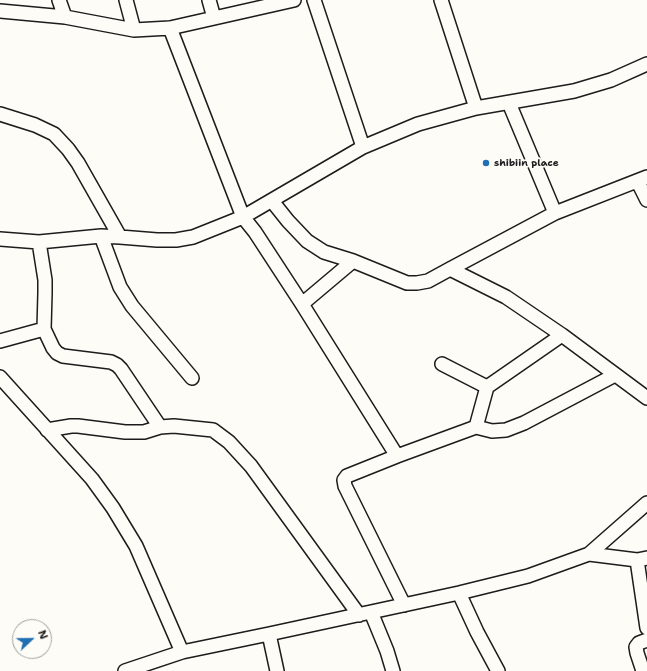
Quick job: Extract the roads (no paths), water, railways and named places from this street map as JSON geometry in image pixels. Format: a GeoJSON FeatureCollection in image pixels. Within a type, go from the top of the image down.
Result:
{"type":"FeatureCollection","features":[{"type":"Feature","properties":{"kind":"street"},"geometry":{"type":"LineString","coordinates":[[59,0],[65,17]]}},
{"type":"Feature","properties":{"kind":"street"},"geometry":{"type":"LineString","coordinates":[[126,0],[134,30]]}},
{"type":"Feature","properties":{"kind":"street"},"geometry":{"type":"LineString","coordinates":[[209,0],[214,18]]}},
{"type":"Feature","properties":{"kind":"street"},"geometry":{"type":"LineString","coordinates":[[0,12],[65,17],[134,30],[170,28],[294,0]]}},
{"type":"Feature","properties":{"kind":"street"},"geometry":{"type":"LineString","coordinates":[[314,0],[363,147]]}},
{"type":"Feature","properties":{"kind":"street"},"geometry":{"type":"LineString","coordinates":[[441,0],[476,108]]}},
{"type":"Feature","properties":{"kind":"street"},"geometry":{"type":"LineString","coordinates":[[170,28],[243,217],[255,232],[302,304],[396,456]]}},
{"type":"Feature","properties":{"kind":"street"},"geometry":{"type":"LineString","coordinates":[[0,239],[39,242],[101,236],[157,240],[176,240],[193,237],[243,217],[363,147],[418,124],[476,108],[574,92],[611,80],[647,64]]}},
{"type":"Feature","properties":{"kind":"street"},"geometry":{"type":"LineString","coordinates":[[509,102],[555,213]]}},
{"type":"Feature","properties":{"kind":"street"},"geometry":{"type":"LineString","coordinates":[[0,114],[36,125],[54,134],[68,149],[78,163],[120,237]]}},
{"type":"Feature","properties":{"kind":"street"},"geometry":{"type":"LineString","coordinates":[[272,201],[307,242],[324,252],[353,261],[407,283],[417,284],[428,281],[555,213],[642,180],[647,200]]}},
{"type":"Feature","properties":{"kind":"street"},"geometry":{"type":"LineString","coordinates":[[101,236],[120,287],[132,306],[192,378]]}},
{"type":"Feature","properties":{"kind":"street"},"geometry":{"type":"LineString","coordinates":[[39,242],[46,293],[44,329],[53,348],[57,353],[63,356],[111,362],[117,365],[160,427]]}},
{"type":"Feature","properties":{"kind":"street"},"geometry":{"type":"LineString","coordinates":[[302,304],[353,261]]}},
{"type":"Feature","properties":{"kind":"street"},"geometry":{"type":"LineString","coordinates":[[450,269],[506,297],[562,335],[647,398]]}},
{"type":"Feature","properties":{"kind":"street"},"geometry":{"type":"LineString","coordinates":[[0,341],[44,329]]}},
{"type":"Feature","properties":{"kind":"street"},"geometry":{"type":"LineString","coordinates":[[476,427],[488,387],[562,335]]}},
{"type":"Feature","properties":{"kind":"street"},"geometry":{"type":"LineString","coordinates":[[442,364],[488,387]]}},
{"type":"Feature","properties":{"kind":"street"},"geometry":{"type":"LineString","coordinates":[[404,605],[344,486],[344,480],[348,476],[396,456],[476,427],[492,431],[506,430],[524,423],[615,375]]}},
{"type":"Feature","properties":{"kind":"street"},"geometry":{"type":"LineString","coordinates":[[0,377],[92,479],[113,508],[136,546],[182,652]]}},
{"type":"Feature","properties":{"kind":"street"},"geometry":{"type":"LineString","coordinates":[[47,430],[71,426],[125,432],[144,432],[160,427],[174,426],[213,430],[229,442],[251,466],[365,613],[387,651],[393,671]]}},
{"type":"Feature","properties":{"kind":"street"},"geometry":{"type":"LineString","coordinates":[[130,670],[182,652],[459,593],[528,576],[588,554],[647,503]]}},
{"type":"Feature","properties":{"kind":"street"},"geometry":{"type":"LineString","coordinates":[[588,554],[642,559],[647,628]]}},
{"type":"Feature","properties":{"kind":"street"},"geometry":{"type":"LineString","coordinates":[[459,593],[476,632],[498,671]]}},
{"type":"Feature","properties":{"kind":"street"},"geometry":{"type":"LineString","coordinates":[[269,634],[277,671]]}},
{"type":"Feature","properties":{"kind":"street"},"geometry":{"type":"LineString","coordinates":[[643,671],[636,647],[639,643],[647,640]]}},
{"type":"Feature","properties":{"kind":"place","name":"shibiin place"},"geometry":{"type":"Point","coordinates":[486,163]}}]}
